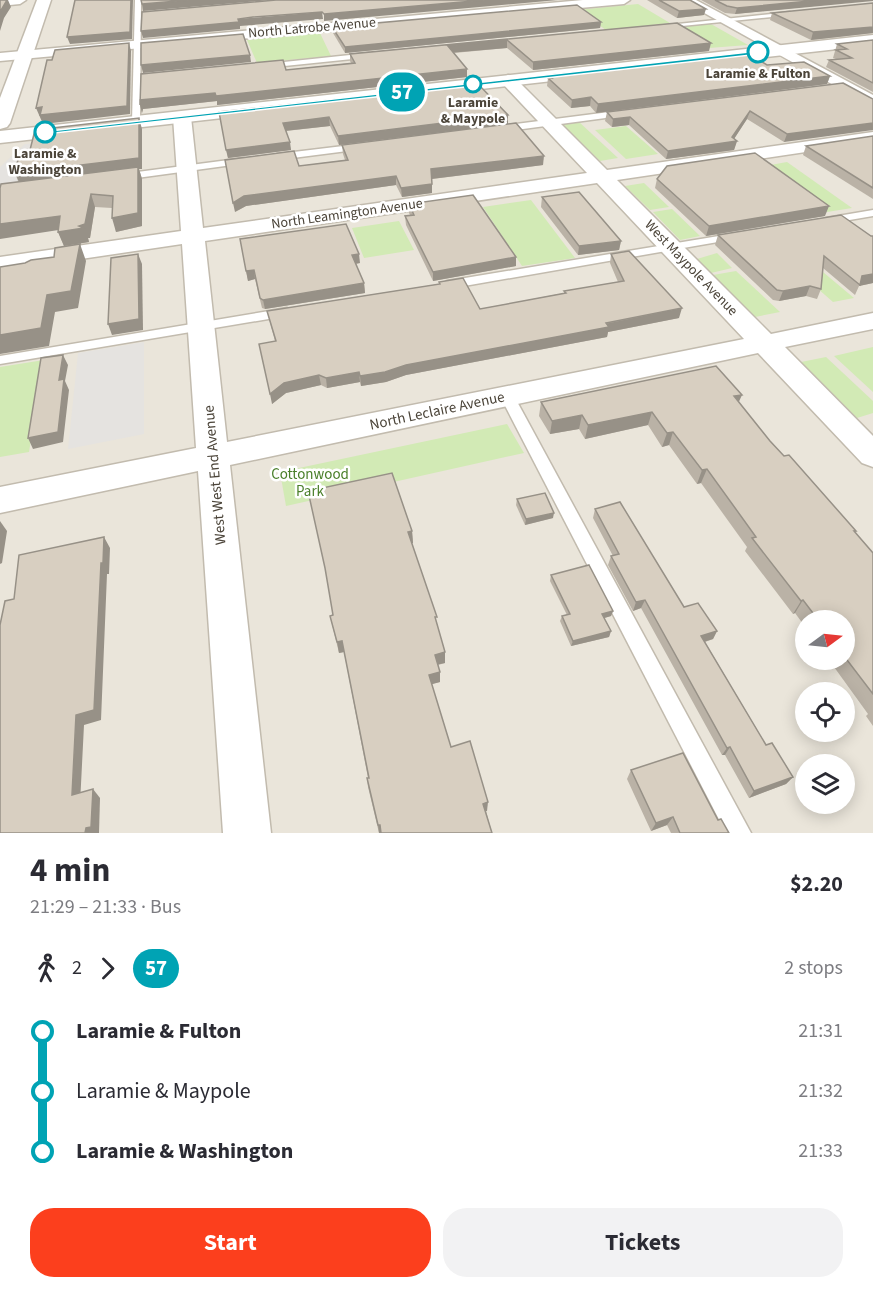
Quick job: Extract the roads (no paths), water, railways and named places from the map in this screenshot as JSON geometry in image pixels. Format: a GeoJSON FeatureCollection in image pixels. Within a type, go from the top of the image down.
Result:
{"type":"FeatureCollection","features":[{"type":"Feature","properties":{"kind":"street"},"geometry":{"type":"LineString","coordinates":[[0,2],[20,0]]}},
{"type":"Feature","properties":{"kind":"street"},"geometry":{"type":"LineString","coordinates":[[0,123],[44,0]]}},
{"type":"Feature","properties":{"kind":"street","name":"North Latrobe Avenue"},"geometry":{"type":"LineString","coordinates":[[0,57],[624,0]]}},
{"type":"Feature","properties":{"kind":"street"},"geometry":{"type":"LineString","coordinates":[[687,0],[873,102]]}},
{"type":"Feature","properties":{"kind":"street"},"geometry":{"type":"LineString","coordinates":[[0,137],[873,40]]}},
{"type":"Feature","properties":{"kind":"street","name":"West Maypole Avenue"},"geometry":{"type":"LineString","coordinates":[[508,80],[873,455]]}},
{"type":"Feature","properties":{"kind":"street","name":"West West End Avenue"},"geometry":{"type":"LineString","coordinates":[[182,117],[247,833]]}},
{"type":"Feature","properties":{"kind":"street","name":"North Leamington Avenue"},"geometry":{"type":"LineString","coordinates":[[0,264],[873,137]]}},
{"type":"Feature","properties":{"kind":"street","name":"North Leclaire Avenue"},"geometry":{"type":"LineString","coordinates":[[0,500],[873,321]]}},
{"type":"Feature","properties":{"kind":"lane"},"geometry":{"type":"LineString","coordinates":[[136,122],[138,0]]}},
{"type":"Feature","properties":{"kind":"lane"},"geometry":{"type":"LineString","coordinates":[[652,27],[796,13]]}},
{"type":"Feature","properties":{"kind":"lane"},"geometry":{"type":"LineString","coordinates":[[137,15],[149,14]]}},
{"type":"Feature","properties":{"kind":"lane"},"geometry":{"type":"LineString","coordinates":[[254,67],[382,54]]}},
{"type":"Feature","properties":{"kind":"lane"},"geometry":{"type":"LineString","coordinates":[[136,78],[148,77]]}},
{"type":"Feature","properties":{"kind":"lane"},"geometry":{"type":"LineString","coordinates":[[826,88],[844,86]]}},
{"type":"Feature","properties":{"kind":"lane"},"geometry":{"type":"LineString","coordinates":[[494,130],[638,112]]}},
{"type":"Feature","properties":{"kind":"lane"},"geometry":{"type":"LineString","coordinates":[[271,158],[365,146]]}},
{"type":"Feature","properties":{"kind":"lane"},"geometry":{"type":"LineString","coordinates":[[113,178],[260,159]]}},
{"type":"Feature","properties":{"kind":"lane"},"geometry":{"type":"LineString","coordinates":[[814,223],[873,213]]}},
{"type":"Feature","properties":{"kind":"lane"},"geometry":{"type":"LineString","coordinates":[[436,287],[756,233]]}},
{"type":"Feature","properties":{"kind":"lane"},"geometry":{"type":"LineString","coordinates":[[0,360],[298,311]]}},
{"type":"Feature","properties":{"kind":"lane"},"geometry":{"type":"LineString","coordinates":[[507,396],[739,833]]}},
{"type":"Feature","properties":{"kind":"place","name":"Laramie & Fulton"},"geometry":{"type":"Point","coordinates":[758,52]}},
{"type":"Feature","properties":{"kind":"place","name":"Laramie & Maypole"},"geometry":{"type":"Point","coordinates":[473,84]}},
{"type":"Feature","properties":{"kind":"place","name":"Laramie & Washington"},"geometry":{"type":"Point","coordinates":[45,132]}},
{"type":"Feature","properties":{"kind":"park label","name":"Cottonwood Park"},"geometry":{"type":"Point","coordinates":[310,482]}}]}
